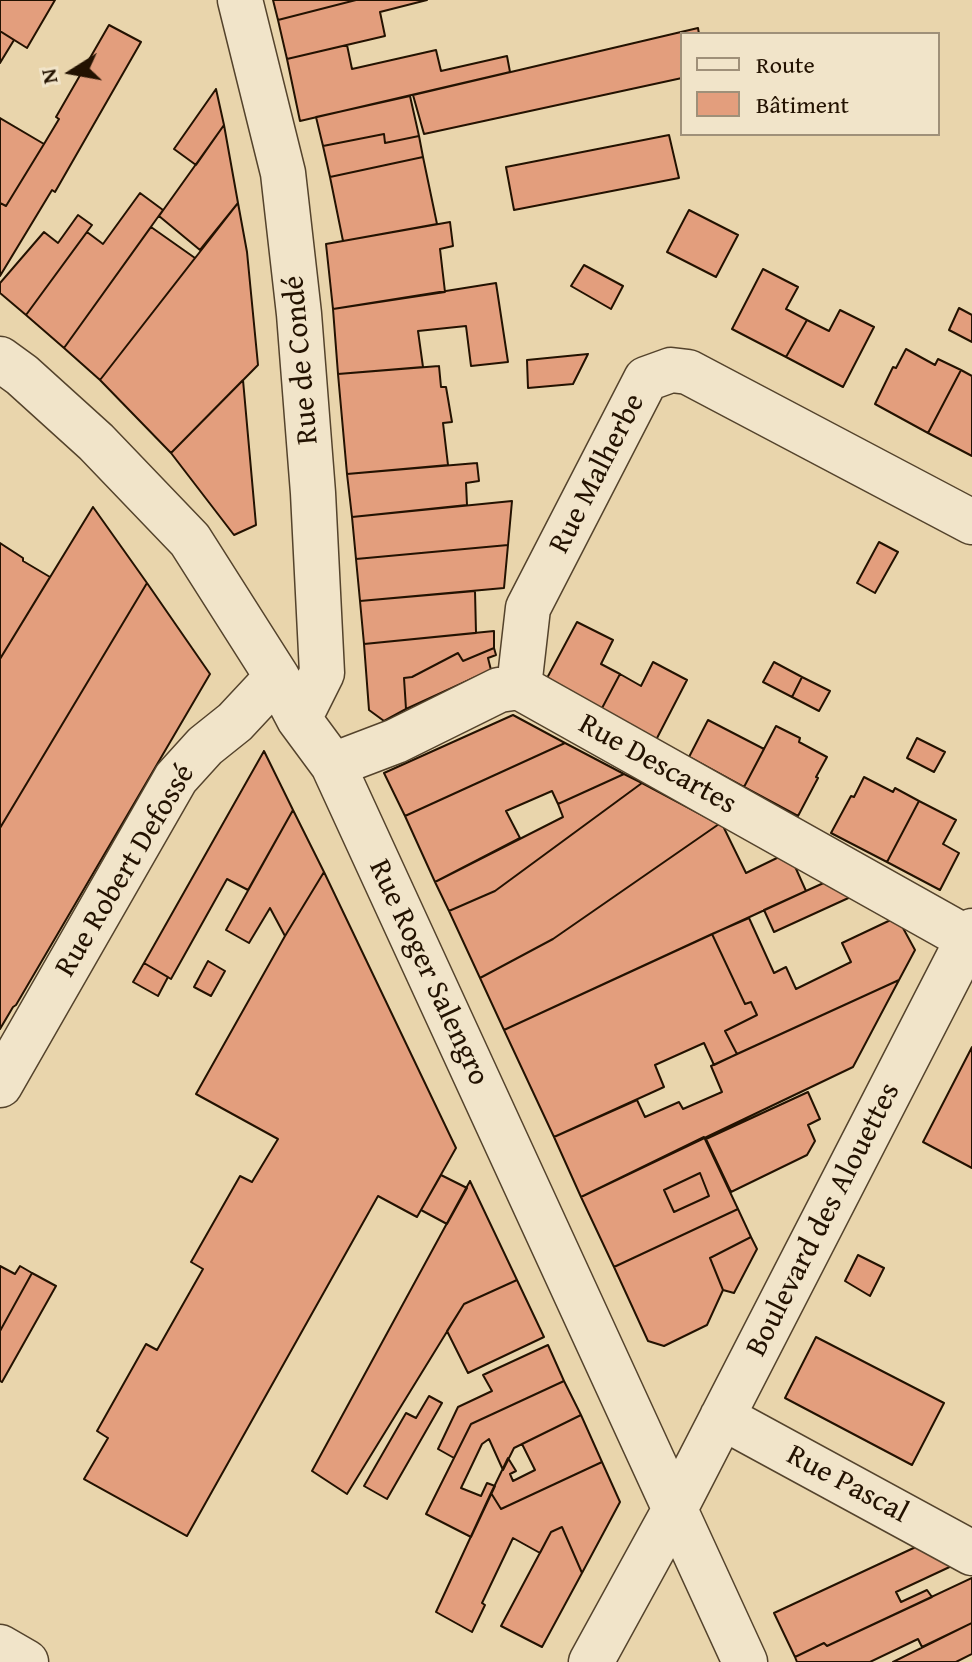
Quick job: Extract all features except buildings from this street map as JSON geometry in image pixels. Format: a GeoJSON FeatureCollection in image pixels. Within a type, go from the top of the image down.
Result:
{"type":"FeatureCollection","features":[{"type":"Feature","properties":{"kind":"street","name":"Rue de Condé"},"geometry":{"type":"LineString","coordinates":[[240,0],[283,173],[299,314],[313,493],[322,673],[299,719]]}},
{"type":"Feature","properties":{"kind":"street","name":"Rue Roger Salengro"},"geometry":{"type":"LineString","coordinates":[[0,359],[96,442],[190,540],[277,677],[299,719],[333,765],[745,1662]]}},
{"type":"Feature","properties":{"kind":"street","name":"Rue Malherbe"},"geometry":{"type":"LineString","coordinates":[[519,687],[528,608],[646,379],[671,370],[688,372],[972,522]]}},
{"type":"Feature","properties":{"kind":"street","name":"Rue Robert Defossé"},"geometry":{"type":"LineString","coordinates":[[0,1085],[176,778],[277,677]]}},
{"type":"Feature","properties":{"kind":"street"},"geometry":{"type":"LineString","coordinates":[[333,765],[396,741],[499,690],[519,687]]}},
{"type":"Feature","properties":{"kind":"street","name":"Rue Descartes"},"geometry":{"type":"LineString","coordinates":[[519,687],[971,937]]}},
{"type":"Feature","properties":{"kind":"street","name":"Boulevard des Alouettes"},"geometry":{"type":"LineString","coordinates":[[591,1662],[675,1509],[971,937]]}},
{"type":"Feature","properties":{"kind":"street","name":"Rue Pascal"},"geometry":{"type":"LineString","coordinates":[[722,1417],[972,1553]]}},
{"type":"Feature","properties":{"kind":"street"},"geometry":{"type":"LineString","coordinates":[[0,1647],[26,1662]]}}]}
